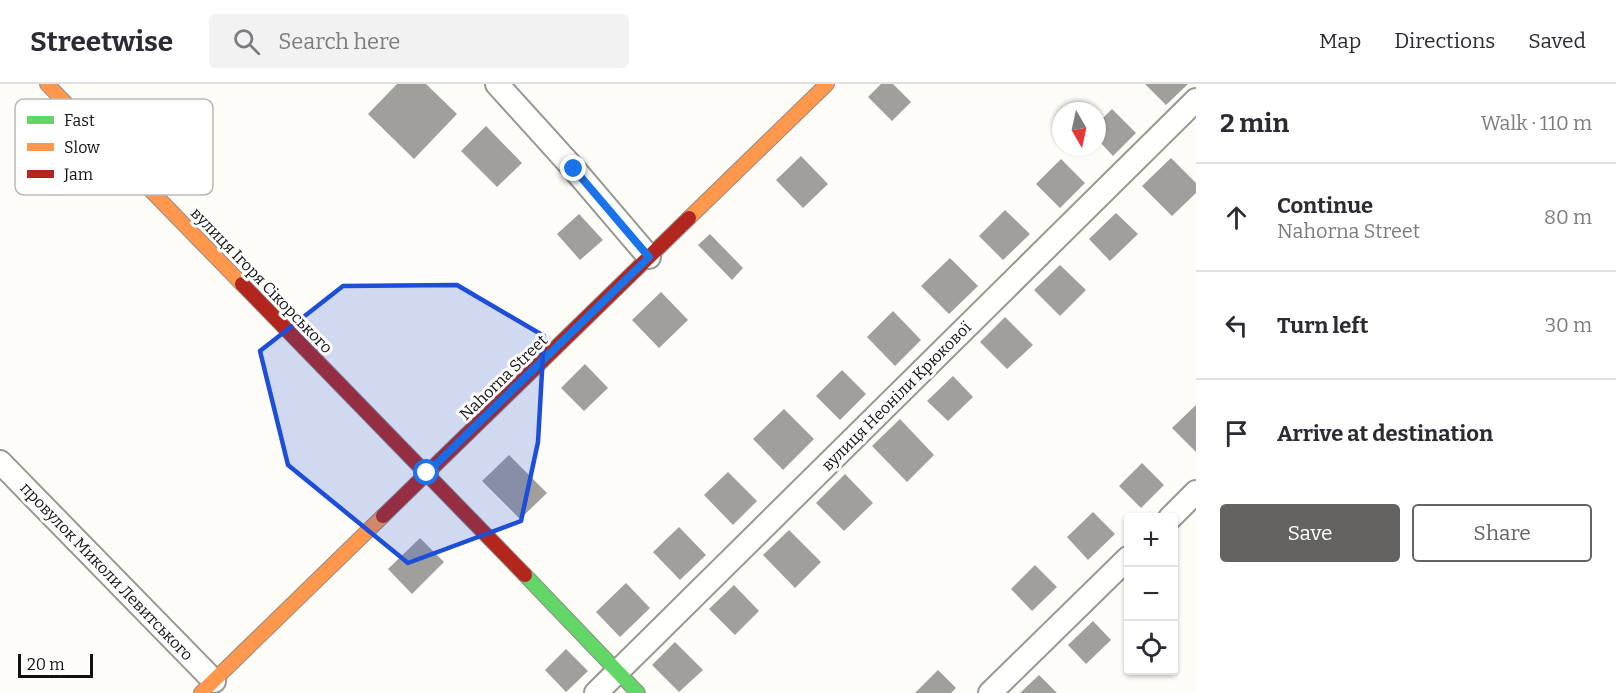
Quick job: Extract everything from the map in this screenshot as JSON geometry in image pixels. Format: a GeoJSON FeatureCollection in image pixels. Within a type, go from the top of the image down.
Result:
{"type":"FeatureCollection","features":[{"type":"Feature","properties":{"kind":"street","name":"вулиця Ігоря Сікорського"},"geometry":{"type":"LineString","coordinates":[[47,84],[62,99]]}},
{"type":"Feature","properties":{"kind":"street"},"geometry":{"type":"LineString","coordinates":[[497,84],[649,257]]}},
{"type":"Feature","properties":{"kind":"street","name":"Nahorna Street"},"geometry":{"type":"LineString","coordinates":[[208,687],[827,84]]}},
{"type":"Feature","properties":{"kind":"street","name":"вулиця Неоніли Крюкової"},"geometry":{"type":"LineString","coordinates":[[596,693],[1196,100]]}},
{"type":"Feature","properties":{"kind":"street","name":"вулиця Ігоря Сікорського"},"geometry":{"type":"LineString","coordinates":[[155,195],[638,693]]}},
{"type":"Feature","properties":{"kind":"street","name":"провулок Миколи Левитського"},"geometry":{"type":"LineString","coordinates":[[0,462],[208,687]]}},
{"type":"Feature","properties":{"kind":"street"},"geometry":{"type":"LineString","coordinates":[[1175,513],[1196,492]]}},
{"type":"Feature","properties":{"kind":"street"},"geometry":{"type":"LineString","coordinates":[[990,693],[1124,562]]}},
{"type":"Feature","properties":{"kind":"highlighted area"},"geometry":{"type":"Polygon","coordinates":[[[457,285],[544,336],[538,442],[521,521],[408,563],[288,465],[260,351],[343,286],[457,285]]]}},
{"type":"Feature","properties":{"kind":"building"},"geometry":{"type":"Polygon","coordinates":[[[397,84],[426,84],[457,114],[414,159],[368,114],[397,84]]]}},
{"type":"Feature","properties":{"kind":"building"},"geometry":{"type":"Polygon","coordinates":[[[881,84],[893,84],[911,102],[892,121],[868,97],[881,84]]]}},
{"type":"Feature","properties":{"kind":"building"},"geometry":{"type":"Polygon","coordinates":[[[1145,84],[1188,84],[1166,105],[1145,84]]]}},
{"type":"Feature","properties":{"kind":"building"},"geometry":{"type":"Polygon","coordinates":[[[1112,109],[1136,133],[1113,156],[1106,149],[1106,115],[1112,109]]]}},
{"type":"Feature","properties":{"kind":"building"},"geometry":{"type":"Polygon","coordinates":[[[486,126],[522,163],[497,187],[461,151],[486,126]]]}},
{"type":"Feature","properties":{"kind":"building"},"geometry":{"type":"Polygon","coordinates":[[[801,156],[828,184],[803,208],[776,180],[801,156]]]}},
{"type":"Feature","properties":{"kind":"building"},"geometry":{"type":"Polygon","coordinates":[[[1171,158],[1196,183],[1196,193],[1172,216],[1142,186],[1171,158]]]}},
{"type":"Feature","properties":{"kind":"building"},"geometry":{"type":"Polygon","coordinates":[[[1061,159],[1085,183],[1060,208],[1036,184],[1061,159]]]}},
{"type":"Feature","properties":{"kind":"building"},"geometry":{"type":"Polygon","coordinates":[[[1005,210],[1030,234],[1003,260],[979,236],[1005,210]]]}},
{"type":"Feature","properties":{"kind":"building"},"geometry":{"type":"Polygon","coordinates":[[[1116,213],[1138,234],[1110,261],[1089,239],[1116,213]]]}},
{"type":"Feature","properties":{"kind":"building"},"geometry":{"type":"Polygon","coordinates":[[[579,214],[603,240],[580,260],[557,234],[579,214]]]}},
{"type":"Feature","properties":{"kind":"building"},"geometry":{"type":"Polygon","coordinates":[[[710,234],[743,268],[732,280],[698,245],[710,234]]]}},
{"type":"Feature","properties":{"kind":"building"},"geometry":{"type":"Polygon","coordinates":[[[950,258],[978,286],[949,314],[921,286],[950,258]]]}},
{"type":"Feature","properties":{"kind":"building"},"geometry":{"type":"Polygon","coordinates":[[[1060,265],[1086,290],[1060,316],[1034,290],[1060,265]]]}},
{"type":"Feature","properties":{"kind":"building"},"geometry":{"type":"Polygon","coordinates":[[[661,292],[688,320],[659,348],[632,320],[661,292]]]}},
{"type":"Feature","properties":{"kind":"building"},"geometry":{"type":"Polygon","coordinates":[[[893,311],[921,340],[895,366],[867,337],[893,311]]]}},
{"type":"Feature","properties":{"kind":"building"},"geometry":{"type":"Polygon","coordinates":[[[1005,317],[1033,345],[1007,369],[980,342],[1005,317]]]}},
{"type":"Feature","properties":{"kind":"building"},"geometry":{"type":"Polygon","coordinates":[[[585,364],[608,388],[584,411],[561,388],[585,364]]]}},
{"type":"Feature","properties":{"kind":"building"},"geometry":{"type":"Polygon","coordinates":[[[842,370],[866,394],[840,420],[816,396],[842,370]]]}},
{"type":"Feature","properties":{"kind":"building"},"geometry":{"type":"Polygon","coordinates":[[[953,376],[973,397],[948,421],[927,401],[953,376]]]}},
{"type":"Feature","properties":{"kind":"building"},"geometry":{"type":"Polygon","coordinates":[[[1196,405],[1196,452],[1172,428],[1196,405]]]}},
{"type":"Feature","properties":{"kind":"building"},"geometry":{"type":"Polygon","coordinates":[[[784,409],[814,439],[783,470],[753,439],[784,409]]]}},
{"type":"Feature","properties":{"kind":"building"},"geometry":{"type":"Polygon","coordinates":[[[900,419],[934,455],[907,482],[872,446],[900,419]]]}},
{"type":"Feature","properties":{"kind":"building"},"geometry":{"type":"Polygon","coordinates":[[[509,455],[547,493],[520,519],[482,481],[509,455]]]}},
{"type":"Feature","properties":{"kind":"building"},"geometry":{"type":"Polygon","coordinates":[[[1142,463],[1164,485],[1141,508],[1119,486],[1142,463]]]}},
{"type":"Feature","properties":{"kind":"building"},"geometry":{"type":"Polygon","coordinates":[[[728,472],[757,501],[733,525],[704,495],[728,472]]]}},
{"type":"Feature","properties":{"kind":"building"},"geometry":{"type":"Polygon","coordinates":[[[845,474],[873,503],[844,531],[816,503],[845,474]]]}},
{"type":"Feature","properties":{"kind":"building"},"geometry":{"type":"Polygon","coordinates":[[[1093,512],[1115,534],[1088,560],[1067,537],[1093,512]]]}},
{"type":"Feature","properties":{"kind":"building"},"geometry":{"type":"Polygon","coordinates":[[[679,527],[706,555],[680,580],[653,552],[679,527]]]}},
{"type":"Feature","properties":{"kind":"building"},"geometry":{"type":"Polygon","coordinates":[[[789,530],[821,562],[795,588],[763,555],[789,530]]]}},
{"type":"Feature","properties":{"kind":"building"},"geometry":{"type":"Polygon","coordinates":[[[420,538],[444,562],[412,594],[388,569],[420,538]]]}},
{"type":"Feature","properties":{"kind":"building"},"geometry":{"type":"Polygon","coordinates":[[[1035,565],[1057,587],[1032,611],[1011,589],[1035,565]]]}},
{"type":"Feature","properties":{"kind":"building"},"geometry":{"type":"Polygon","coordinates":[[[626,583],[650,608],[620,637],[596,612],[626,583]]]}},
{"type":"Feature","properties":{"kind":"building"},"geometry":{"type":"Polygon","coordinates":[[[734,585],[759,611],[735,635],[709,609],[734,585]]]}},
{"type":"Feature","properties":{"kind":"building"},"geometry":{"type":"Polygon","coordinates":[[[1093,621],[1111,640],[1086,664],[1068,645],[1093,621]]]}},
{"type":"Feature","properties":{"kind":"building"},"geometry":{"type":"Polygon","coordinates":[[[675,642],[703,670],[679,692],[652,665],[675,642]]]}},
{"type":"Feature","properties":{"kind":"building"},"geometry":{"type":"Polygon","coordinates":[[[566,649],[588,671],[566,692],[545,670],[566,649]]]}},
{"type":"Feature","properties":{"kind":"building"},"geometry":{"type":"Polygon","coordinates":[[[938,670],[956,688],[951,693],[915,693],[938,670]]]}},
{"type":"Feature","properties":{"kind":"building"},"geometry":{"type":"Polygon","coordinates":[[[1039,675],[1057,693],[1020,693],[1039,675]]]}},
{"type":"Feature","properties":{"kind":"traffic: fast"},"geometry":{"type":"LineString","coordinates":[[525,575],[638,693]]}},
{"type":"Feature","properties":{"kind":"traffic: slow"},"geometry":{"type":"LineString","coordinates":[[47,84],[62,99]]}},
{"type":"Feature","properties":{"kind":"traffic: slow"},"geometry":{"type":"LineString","coordinates":[[689,218],[827,84]]}},
{"type":"Feature","properties":{"kind":"traffic: slow"},"geometry":{"type":"LineString","coordinates":[[155,195],[242,284]]}},
{"type":"Feature","properties":{"kind":"traffic: slow"},"geometry":{"type":"LineString","coordinates":[[201,693],[383,516]]}},
{"type":"Feature","properties":{"kind":"traffic: jam"},"geometry":{"type":"LineString","coordinates":[[383,516],[689,218]]}},
{"type":"Feature","properties":{"kind":"traffic: jam"},"geometry":{"type":"LineString","coordinates":[[242,284],[525,575]]}},
{"type":"Feature","properties":{"kind":"route"},"geometry":{"type":"LineString","coordinates":[[427,473],[649,257],[574,169]]}}]}
